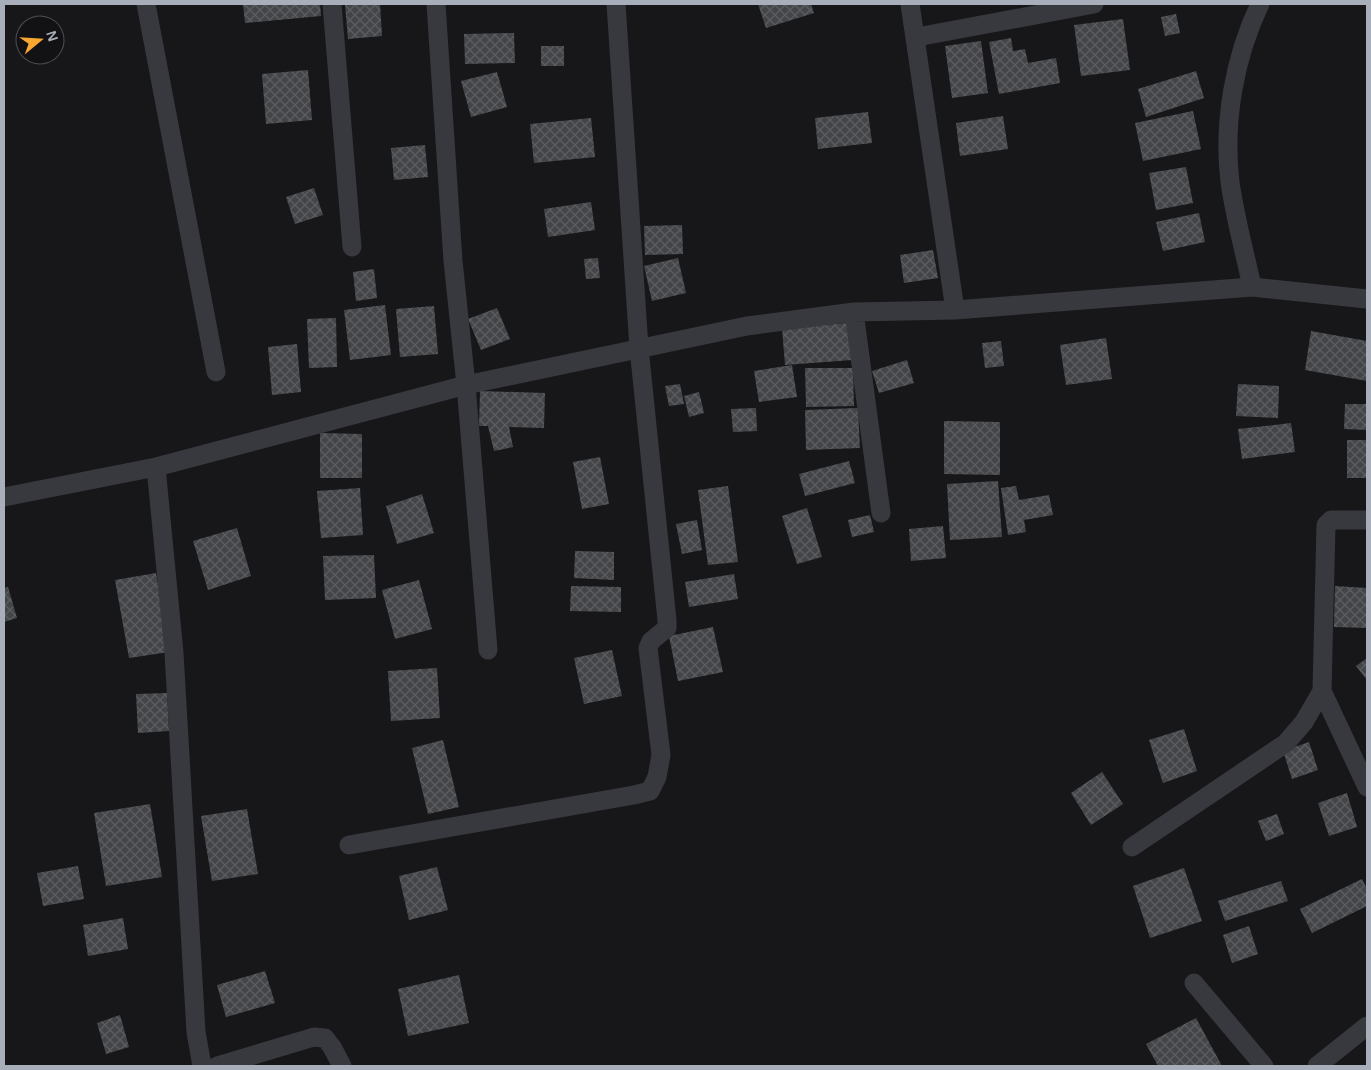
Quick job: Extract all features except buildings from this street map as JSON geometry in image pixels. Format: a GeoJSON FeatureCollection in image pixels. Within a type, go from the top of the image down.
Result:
{"type":"FeatureCollection","features":[{"type":"Feature","properties":{"kind":"street"},"geometry":{"type":"LineString","coordinates":[[146,4],[216,372]]}},
{"type":"Feature","properties":{"kind":"street"},"geometry":{"type":"LineString","coordinates":[[332,4],[352,247]]}},
{"type":"Feature","properties":{"kind":"street"},"geometry":{"type":"LineString","coordinates":[[436,4],[454,261],[488,650]]}},
{"type":"Feature","properties":{"kind":"street"},"geometry":{"type":"LineString","coordinates":[[349,845],[650,791],[657,777],[661,755],[648,648],[651,640],[667,628],[667,620],[639,348],[616,4]]}},
{"type":"Feature","properties":{"kind":"street"},"geometry":{"type":"LineString","coordinates":[[910,4],[917,37],[955,310]]}},
{"type":"Feature","properties":{"kind":"street"},"geometry":{"type":"LineString","coordinates":[[917,37],[1094,4]]}},
{"type":"Feature","properties":{"kind":"street"},"geometry":{"type":"LineString","coordinates":[[1252,287],[1230,182],[1228,122],[1236,72],[1251,23],[1260,4]]}},
{"type":"Feature","properties":{"kind":"street"},"geometry":{"type":"LineString","coordinates":[[4,497],[156,467],[466,385],[748,326],[854,312],[955,310],[1252,287],[1367,299]]}},
{"type":"Feature","properties":{"kind":"street"},"geometry":{"type":"LineString","coordinates":[[854,312],[881,513]]}},
{"type":"Feature","properties":{"kind":"street"},"geometry":{"type":"LineString","coordinates":[[156,467],[173,643],[195,1023],[202,1066]]}},
{"type":"Feature","properties":{"kind":"street"},"geometry":{"type":"LineString","coordinates":[[1366,778],[1322,691],[1326,525],[1331,520],[1367,520]]}},
{"type":"Feature","properties":{"kind":"street"},"geometry":{"type":"LineString","coordinates":[[1132,847],[1286,743],[1304,722],[1322,691]]}},
{"type":"Feature","properties":{"kind":"street"},"geometry":{"type":"LineString","coordinates":[[1194,983],[1264,1066]]}},
{"type":"Feature","properties":{"kind":"street"},"geometry":{"type":"LineString","coordinates":[[1317,1066],[1367,1026]]}},
{"type":"Feature","properties":{"kind":"street"},"geometry":{"type":"LineString","coordinates":[[217,1066],[314,1037],[325,1038],[342,1066]]}}]}
